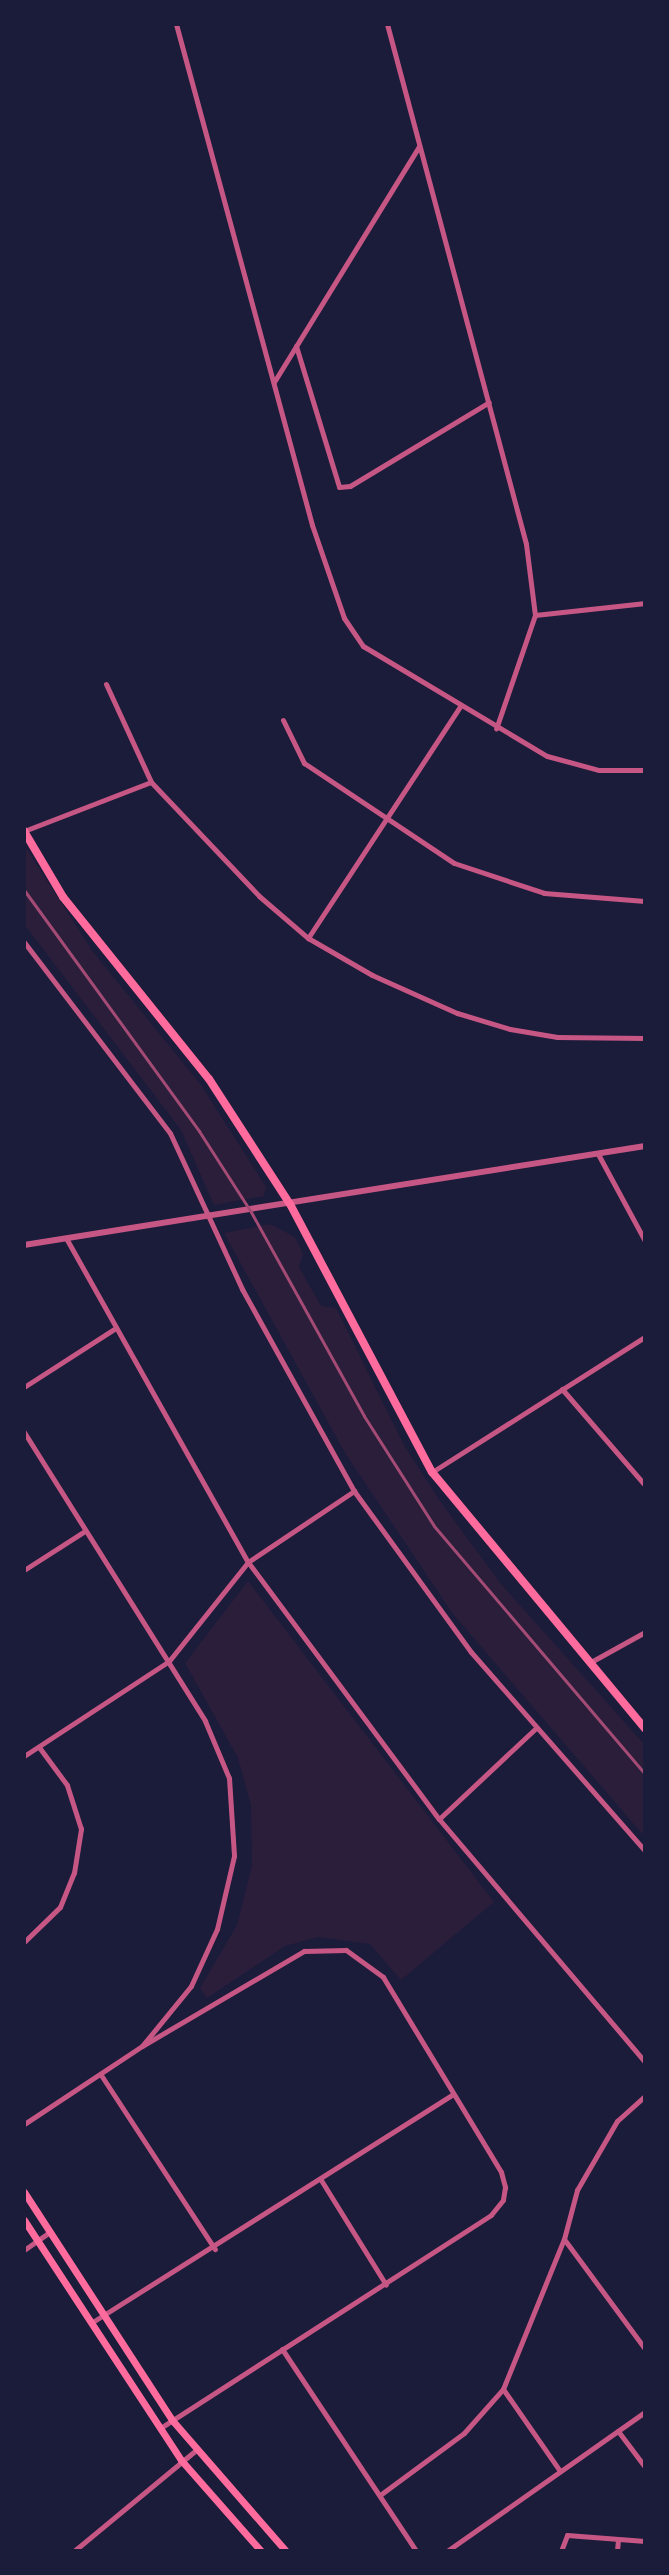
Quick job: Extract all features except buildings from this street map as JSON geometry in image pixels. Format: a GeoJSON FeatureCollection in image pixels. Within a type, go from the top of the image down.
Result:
{"type":"FeatureCollection","features":[{"type":"Feature","properties":{"kind":"main road"},"geometry":{"type":"LineString","coordinates":[[24,831],[63,897],[209,1079],[290,1204],[432,1472],[645,1729]]}},
{"type":"Feature","properties":{"kind":"main road"},"geometry":{"type":"LineString","coordinates":[[24,2192],[172,2420],[286,2551]]}},
{"type":"Feature","properties":{"kind":"main road"},"geometry":{"type":"LineString","coordinates":[[24,2220],[181,2460],[261,2551]]}},
{"type":"Feature","properties":{"kind":"main road"},"geometry":{"type":"LineString","coordinates":[[245,2534],[259,2521]]}},
{"type":"Feature","properties":{"kind":"street"},"geometry":{"type":"LineString","coordinates":[[176,24],[274,383],[344,618],[363,646],[496,729],[547,756],[599,770],[645,770]]}},
{"type":"Feature","properties":{"kind":"street"},"geometry":{"type":"LineString","coordinates":[[387,24],[526,544],[535,615],[496,729]]}},
{"type":"Feature","properties":{"kind":"street"},"geometry":{"type":"LineString","coordinates":[[274,383],[419,146]]}},
{"type":"Feature","properties":{"kind":"street"},"geometry":{"type":"LineString","coordinates":[[296,346],[332,479],[339,487],[350,486],[489,402]]}},
{"type":"Feature","properties":{"kind":"street"},"geometry":{"type":"LineString","coordinates":[[535,615],[645,603]]}},
{"type":"Feature","properties":{"kind":"street"},"geometry":{"type":"LineString","coordinates":[[106,684],[151,782],[259,896],[308,938],[415,994],[510,1029],[557,1037],[645,1038]]}},
{"type":"Feature","properties":{"kind":"street"},"geometry":{"type":"LineString","coordinates":[[308,938],[460,707]]}},
{"type":"Feature","properties":{"kind":"street"},"geometry":{"type":"LineString","coordinates":[[283,720],[304,763],[454,863],[544,893],[645,901]]}},
{"type":"Feature","properties":{"kind":"street"},"geometry":{"type":"LineString","coordinates":[[24,831],[151,782]]}},
{"type":"Feature","properties":{"kind":"street"},"geometry":{"type":"LineString","coordinates":[[24,942],[170,1133],[196,1179],[206,1215],[285,1371],[354,1491],[471,1652],[645,1851]]}},
{"type":"Feature","properties":{"kind":"street"},"geometry":{"type":"LineString","coordinates":[[24,1245],[645,1146]]}},
{"type":"Feature","properties":{"kind":"street"},"geometry":{"type":"LineString","coordinates":[[598,1154],[645,1241]]}},
{"type":"Feature","properties":{"kind":"street"},"geometry":{"type":"LineString","coordinates":[[66,1238],[114,1329],[248,1562],[439,1819],[645,2062]]}},
{"type":"Feature","properties":{"kind":"street"},"geometry":{"type":"LineString","coordinates":[[24,1387],[114,1329]]}},
{"type":"Feature","properties":{"kind":"street"},"geometry":{"type":"LineString","coordinates":[[432,1472],[645,1337]]}},
{"type":"Feature","properties":{"kind":"street"},"geometry":{"type":"LineString","coordinates":[[562,1388],[645,1485]]}},
{"type":"Feature","properties":{"kind":"street"},"geometry":{"type":"LineString","coordinates":[[24,1432],[205,1721],[229,1778],[234,1856],[217,1929],[191,1986],[142,2046]]}},
{"type":"Feature","properties":{"kind":"street"},"geometry":{"type":"LineString","coordinates":[[24,1756],[169,1661],[248,1562],[354,1491]]}},
{"type":"Feature","properties":{"kind":"street"},"geometry":{"type":"LineString","coordinates":[[24,1570],[85,1531]]}},
{"type":"Feature","properties":{"kind":"street"},"geometry":{"type":"LineString","coordinates":[[588,1663],[645,1632]]}},
{"type":"Feature","properties":{"kind":"street"},"geometry":{"type":"LineString","coordinates":[[439,1819],[536,1728]]}},
{"type":"Feature","properties":{"kind":"street"},"geometry":{"type":"LineString","coordinates":[[24,1942],[60,1907],[74,1873],[81,1829],[67,1785],[39,1747]]}},
{"type":"Feature","properties":{"kind":"street"},"geometry":{"type":"LineString","coordinates":[[24,2124],[142,2046],[304,1951],[346,1950],[383,1977],[501,2172],[503,2200],[491,2215],[160,2428]]}},
{"type":"Feature","properties":{"kind":"street"},"geometry":{"type":"LineString","coordinates":[[101,2075],[215,2249]]}},
{"type":"Feature","properties":{"kind":"street"},"geometry":{"type":"LineString","coordinates":[[380,2495],[464,2433],[503,2389],[564,2239],[592,2158],[617,2121],[643,2097],[645,2089]]}},
{"type":"Feature","properties":{"kind":"street"},"geometry":{"type":"LineString","coordinates":[[90,2323],[215,2249],[452,2095]]}},
{"type":"Feature","properties":{"kind":"street"},"geometry":{"type":"LineString","coordinates":[[321,2180],[386,2285]]}},
{"type":"Feature","properties":{"kind":"street"},"geometry":{"type":"LineString","coordinates":[[24,2250],[51,2232]]}},
{"type":"Feature","properties":{"kind":"street"},"geometry":{"type":"LineString","coordinates":[[564,2239],[645,2349]]}},
{"type":"Feature","properties":{"kind":"street"},"geometry":{"type":"LineString","coordinates":[[282,2349],[416,2551]]}},
{"type":"Feature","properties":{"kind":"street"},"geometry":{"type":"LineString","coordinates":[[503,2389],[560,2471]]}},
{"type":"Feature","properties":{"kind":"street"},"geometry":{"type":"LineString","coordinates":[[447,2551],[645,2412]]}},
{"type":"Feature","properties":{"kind":"street"},"geometry":{"type":"LineString","coordinates":[[618,2431],[645,2467]]}},
{"type":"Feature","properties":{"kind":"street"},"geometry":{"type":"LineString","coordinates":[[74,2551],[196,2450]]}},
{"type":"Feature","properties":{"kind":"street"},"geometry":{"type":"LineString","coordinates":[[561,2551],[567,2535],[645,2541]]}},
{"type":"Feature","properties":{"kind":"street"},"geometry":{"type":"LineString","coordinates":[[617,2551],[618,2539]]}},
{"type":"Feature","properties":{"kind":"shaded area"},"geometry":{"type":"Polygon","coordinates":[[[24,845],[93,952],[201,1085],[266,1187],[264,1196],[214,1205],[181,1130],[24,924],[24,845]]]}},
{"type":"Feature","properties":{"kind":"shaded area"},"geometry":{"type":"Polygon","coordinates":[[[270,1224],[295,1237],[303,1254],[299,1267],[321,1306],[336,1308],[405,1447],[440,1501],[501,1584],[645,1745],[645,1837],[453,1614],[345,1453],[224,1233],[270,1224]]]}},
{"type":"Feature","properties":{"kind":"shaded area"},"geometry":{"type":"Polygon","coordinates":[[[248,1581],[494,1902],[401,1980],[370,1944],[318,1937],[285,1946],[207,1998],[200,1988],[237,1925],[252,1865],[251,1805],[238,1758],[185,1663],[248,1581]]]}},
{"type":"Feature","properties":{"kind":"railway"},"geometry":{"type":"LineString","coordinates":[[24,890],[199,1131],[251,1212],[364,1416],[434,1526],[645,1774]]}}]}
